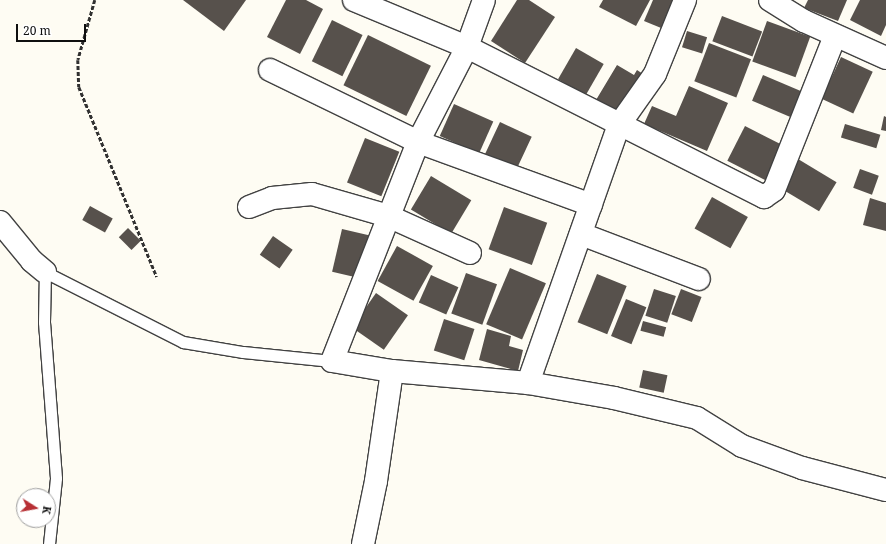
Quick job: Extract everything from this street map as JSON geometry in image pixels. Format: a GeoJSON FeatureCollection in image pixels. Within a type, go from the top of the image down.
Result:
{"type":"FeatureCollection","features":[{"type":"Feature","properties":{"kind":"street"},"geometry":{"type":"LineString","coordinates":[[354,0],[467,47],[764,197],[774,190],[835,36]]}},
{"type":"Feature","properties":{"kind":"street"},"geometry":{"type":"LineString","coordinates":[[484,0],[467,47],[418,142],[332,361],[392,371],[528,383],[614,398],[697,418],[742,446],[802,468],[886,490]]}},
{"type":"Feature","properties":{"kind":"street"},"geometry":{"type":"LineString","coordinates":[[528,383],[619,125],[655,74],[685,0]]}},
{"type":"Feature","properties":{"kind":"street"},"geometry":{"type":"LineString","coordinates":[[770,0],[804,21],[886,58]]}},
{"type":"Feature","properties":{"kind":"street"},"geometry":{"type":"LineString","coordinates":[[270,70],[418,142],[591,205]]}},
{"type":"Feature","properties":{"kind":"street"},"geometry":{"type":"LineString","coordinates":[[249,207],[272,198],[312,194],[388,216],[470,253]]}},
{"type":"Feature","properties":{"kind":"street"},"geometry":{"type":"LineString","coordinates":[[0,222],[32,261],[44,272]]}},
{"type":"Feature","properties":{"kind":"street"},"geometry":{"type":"LineString","coordinates":[[580,234],[699,279]]}},
{"type":"Feature","properties":{"kind":"street"},"geometry":{"type":"LineString","coordinates":[[362,544],[376,481],[392,371]]}},
{"type":"Feature","properties":{"kind":"lane"},"geometry":{"type":"LineString","coordinates":[[49,544],[56,478],[44,322],[44,272],[183,342],[243,352],[332,361]]}},
{"type":"Feature","properties":{"kind":"path"},"geometry":{"type":"LineString","coordinates":[[95,0],[78,60],[79,87],[157,277]]}},
{"type":"Feature","properties":{"kind":"building"},"geometry":{"type":"Polygon","coordinates":[[[183,0],[246,0],[224,31],[183,0]]]}},
{"type":"Feature","properties":{"kind":"building"},"geometry":{"type":"Polygon","coordinates":[[[286,0],[306,0],[323,9],[300,54],[267,37],[286,0]]]}},
{"type":"Feature","properties":{"kind":"building"},"geometry":{"type":"Polygon","coordinates":[[[517,0],[529,0],[555,17],[525,63],[491,41],[517,0]]]}},
{"type":"Feature","properties":{"kind":"building"},"geometry":{"type":"Polygon","coordinates":[[[603,0],[650,0],[636,26],[599,7],[603,0]]]}},
{"type":"Feature","properties":{"kind":"building"},"geometry":{"type":"Polygon","coordinates":[[[653,0],[679,0],[666,30],[644,21],[653,0]]]}},
{"type":"Feature","properties":{"kind":"building"},"geometry":{"type":"Polygon","coordinates":[[[808,0],[847,0],[838,21],[804,8],[808,0]]]}},
{"type":"Feature","properties":{"kind":"building"},"geometry":{"type":"Polygon","coordinates":[[[860,0],[886,0],[886,25],[881,36],[850,20],[860,0]]]}},
{"type":"Feature","properties":{"kind":"building"},"geometry":{"type":"Polygon","coordinates":[[[722,16],[762,31],[752,57],[712,41],[722,16]]]}},
{"type":"Feature","properties":{"kind":"building"},"geometry":{"type":"Polygon","coordinates":[[[332,20],[363,35],[342,76],[312,61],[332,20]]]}},
{"type":"Feature","properties":{"kind":"building"},"geometry":{"type":"Polygon","coordinates":[[[767,21],[810,37],[796,77],[752,61],[767,21]]]}},
{"type":"Feature","properties":{"kind":"building"},"geometry":{"type":"Polygon","coordinates":[[[687,31],[707,37],[702,53],[682,47],[687,31]]]}},
{"type":"Feature","properties":{"kind":"building"},"geometry":{"type":"Polygon","coordinates":[[[368,35],[431,66],[406,116],[343,85],[368,35]]]}},
{"type":"Feature","properties":{"kind":"building"},"geometry":{"type":"Polygon","coordinates":[[[709,43],[751,59],[736,97],[694,81],[709,43]]]}},
{"type":"Feature","properties":{"kind":"building"},"geometry":{"type":"Polygon","coordinates":[[[576,48],[604,64],[586,95],[558,79],[576,48]]]}},
{"type":"Feature","properties":{"kind":"building"},"geometry":{"type":"Polygon","coordinates":[[[841,57],[873,72],[853,113],[822,99],[841,57]]]}},
{"type":"Feature","properties":{"kind":"building"},"geometry":{"type":"Polygon","coordinates":[[[617,65],[634,75],[637,70],[643,74],[619,114],[596,100],[617,65]]]}},
{"type":"Feature","properties":{"kind":"building"},"geometry":{"type":"Polygon","coordinates":[[[763,75],[807,94],[796,120],[752,101],[763,75]]]}},
{"type":"Feature","properties":{"kind":"building"},"geometry":{"type":"Polygon","coordinates":[[[689,86],[728,103],[707,151],[644,124],[652,106],[676,116],[689,86]]]}},
{"type":"Feature","properties":{"kind":"building"},"geometry":{"type":"Polygon","coordinates":[[[454,104],[493,121],[479,153],[440,136],[454,104]]]}},
{"type":"Feature","properties":{"kind":"building"},"geometry":{"type":"Polygon","coordinates":[[[884,116],[886,117],[886,131],[881,130],[884,116]]]}},
{"type":"Feature","properties":{"kind":"building"},"geometry":{"type":"Polygon","coordinates":[[[500,122],[532,137],[516,170],[484,156],[500,122]]]}},
{"type":"Feature","properties":{"kind":"building"},"geometry":{"type":"Polygon","coordinates":[[[845,124],[880,135],[876,148],[841,137],[845,124]]]}},
{"type":"Feature","properties":{"kind":"building"},"geometry":{"type":"Polygon","coordinates":[[[745,126],[788,148],[770,183],[727,161],[745,126]]]}},
{"type":"Feature","properties":{"kind":"building"},"geometry":{"type":"Polygon","coordinates":[[[365,138],[399,152],[381,196],[347,183],[365,138]]]}},
{"type":"Feature","properties":{"kind":"building"},"geometry":{"type":"Polygon","coordinates":[[[798,159],[837,182],[819,211],[780,188],[798,159]]]}},
{"type":"Feature","properties":{"kind":"building"},"geometry":{"type":"Polygon","coordinates":[[[860,169],[879,176],[872,195],[853,188],[860,169]]]}},
{"type":"Feature","properties":{"kind":"building"},"geometry":{"type":"Polygon","coordinates":[[[431,176],[471,200],[451,234],[411,209],[431,176]]]}},
{"type":"Feature","properties":{"kind":"building"},"geometry":{"type":"Polygon","coordinates":[[[712,197],[748,217],[730,248],[695,228],[712,197]]]}},
{"type":"Feature","properties":{"kind":"building"},"geometry":{"type":"Polygon","coordinates":[[[870,198],[886,203],[886,231],[863,225],[870,198]]]}},
{"type":"Feature","properties":{"kind":"building"},"geometry":{"type":"Polygon","coordinates":[[[90,206],[113,219],[105,233],[82,220],[90,206]]]}},
{"type":"Feature","properties":{"kind":"building"},"geometry":{"type":"Polygon","coordinates":[[[504,207],[547,223],[532,265],[489,249],[504,207]]]}},
{"type":"Feature","properties":{"kind":"building"},"geometry":{"type":"Polygon","coordinates":[[[128,228],[141,241],[132,250],[119,237],[128,228]]]}},
{"type":"Feature","properties":{"kind":"building"},"geometry":{"type":"Polygon","coordinates":[[[342,229],[373,236],[363,279],[332,272],[342,229]]]}},
{"type":"Feature","properties":{"kind":"building"},"geometry":{"type":"Polygon","coordinates":[[[273,236],[293,250],[279,269],[260,255],[273,236]]]}},
{"type":"Feature","properties":{"kind":"building"},"geometry":{"type":"Polygon","coordinates":[[[397,246],[433,266],[413,301],[378,281],[397,246]]]}},
{"type":"Feature","properties":{"kind":"building"},"geometry":{"type":"Polygon","coordinates":[[[510,268],[546,283],[522,339],[486,324],[510,268]]]}},
{"type":"Feature","properties":{"kind":"building"},"geometry":{"type":"Polygon","coordinates":[[[466,273],[497,284],[482,325],[451,313],[466,273]]]}},
{"type":"Feature","properties":{"kind":"building"},"geometry":{"type":"Polygon","coordinates":[[[597,274],[627,286],[607,334],[578,322],[597,274]]]}},
{"type":"Feature","properties":{"kind":"building"},"geometry":{"type":"Polygon","coordinates":[[[431,275],[458,287],[446,315],[419,302],[431,275]]]}},
{"type":"Feature","properties":{"kind":"building"},"geometry":{"type":"Polygon","coordinates":[[[654,289],[676,296],[667,323],[645,316],[654,289]]]}},
{"type":"Feature","properties":{"kind":"building"},"geometry":{"type":"Polygon","coordinates":[[[681,289],[702,297],[692,322],[671,314],[681,289]]]}},
{"type":"Feature","properties":{"kind":"building"},"geometry":{"type":"Polygon","coordinates":[[[376,293],[408,315],[384,350],[352,327],[376,293]]]}},
{"type":"Feature","properties":{"kind":"building"},"geometry":{"type":"Polygon","coordinates":[[[626,299],[646,307],[631,344],[611,336],[626,299]]]}},
{"type":"Feature","properties":{"kind":"building"},"geometry":{"type":"Polygon","coordinates":[[[444,319],[474,329],[464,360],[434,350],[444,319]]]}},
{"type":"Feature","properties":{"kind":"building"},"geometry":{"type":"Polygon","coordinates":[[[643,321],[666,327],[664,337],[640,331],[643,321]]]}},
{"type":"Feature","properties":{"kind":"building"},"geometry":{"type":"Polygon","coordinates":[[[487,329],[511,336],[509,346],[523,350],[518,371],[479,360],[487,329]]]}},
{"type":"Feature","properties":{"kind":"building"},"geometry":{"type":"Polygon","coordinates":[[[643,370],[667,375],[664,393],[639,388],[643,370]]]}}]}
